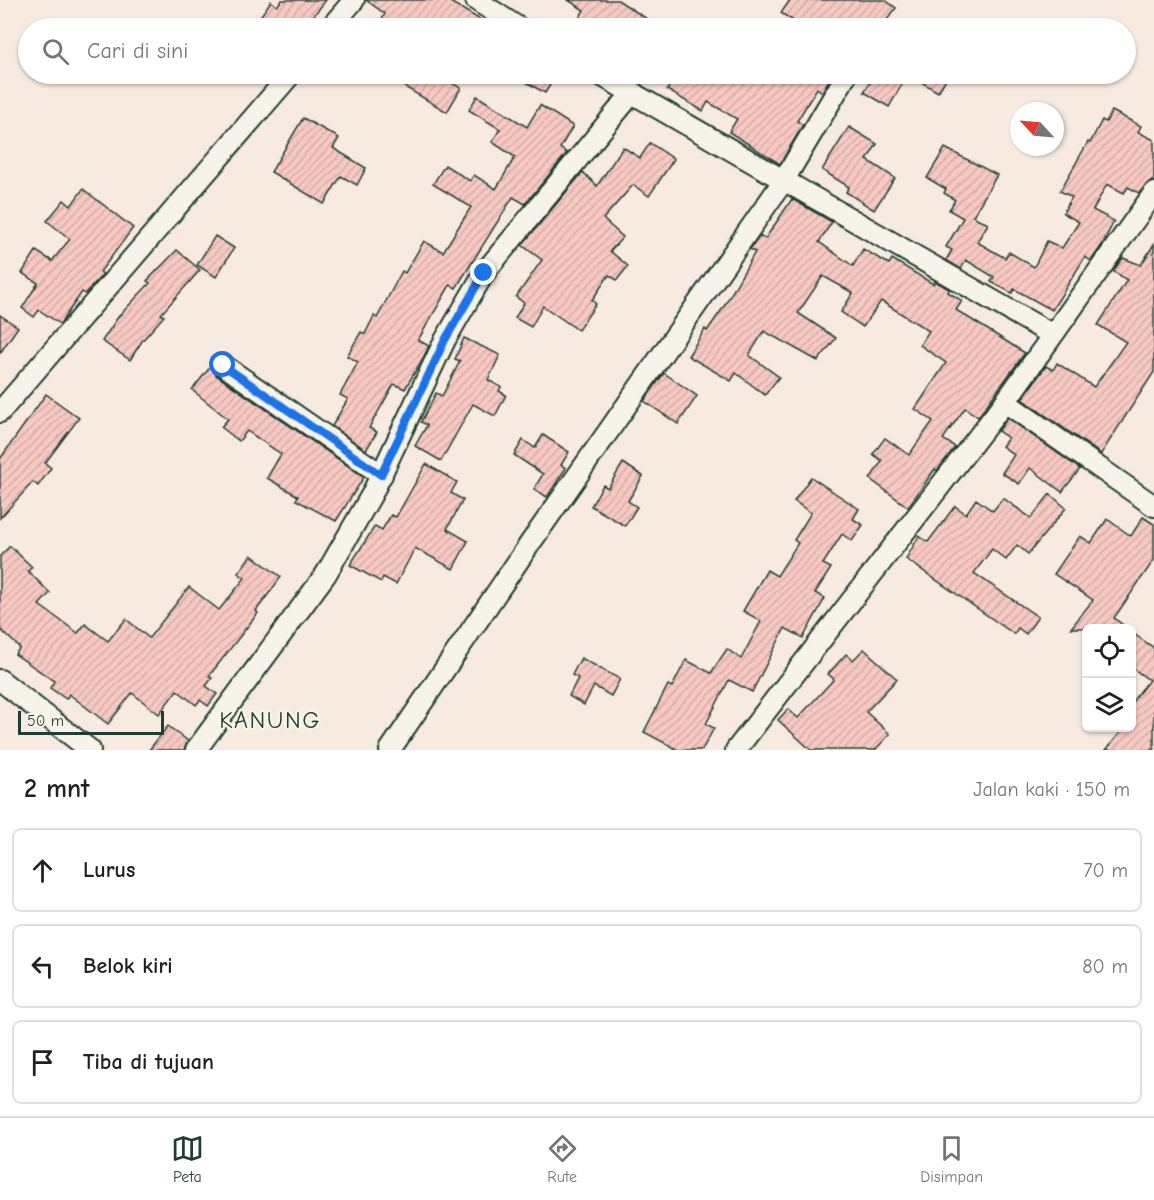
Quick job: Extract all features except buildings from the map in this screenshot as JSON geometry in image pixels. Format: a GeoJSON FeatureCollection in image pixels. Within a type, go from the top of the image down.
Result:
{"type":"FeatureCollection","features":[{"type":"Feature","properties":{"kind":"street"},"geometry":{"type":"LineString","coordinates":[[339,18],[354,0]]}},
{"type":"Feature","properties":{"kind":"street"},"geometry":{"type":"LineString","coordinates":[[476,0],[504,18]]}},
{"type":"Feature","properties":{"kind":"street"},"geometry":{"type":"LineString","coordinates":[[0,412],[282,84]]}},
{"type":"Feature","properties":{"kind":"street"},"geometry":{"type":"LineString","coordinates":[[618,84],[1051,334]]}},
{"type":"Feature","properties":{"kind":"street"},"geometry":{"type":"LineString","coordinates":[[390,750],[531,542],[784,180],[841,84]]}},
{"type":"Feature","properties":{"kind":"street"},"geometry":{"type":"LineString","coordinates":[[196,750],[326,574],[381,475],[445,340],[484,273],[633,92]]}},
{"type":"Feature","properties":{"kind":"street"},"geometry":{"type":"LineString","coordinates":[[736,750],[1005,402],[1051,334],[1154,193]]}},
{"type":"Feature","properties":{"kind":"street"},"geometry":{"type":"LineString","coordinates":[[223,365],[381,475]]}},
{"type":"Feature","properties":{"kind":"street"},"geometry":{"type":"LineString","coordinates":[[1005,402],[1154,506]]}},
{"type":"Feature","properties":{"kind":"street"},"geometry":{"type":"LineString","coordinates":[[0,680],[90,750]]}},
{"type":"Feature","properties":{"kind":"district","name":"KANUNG"},"geometry":{"type":"Point","coordinates":[270,720]}},
{"type":"Feature","properties":{"kind":"route"},"geometry":{"type":"LineString","coordinates":[[223,365],[381,475],[445,340],[484,273]]}}]}
